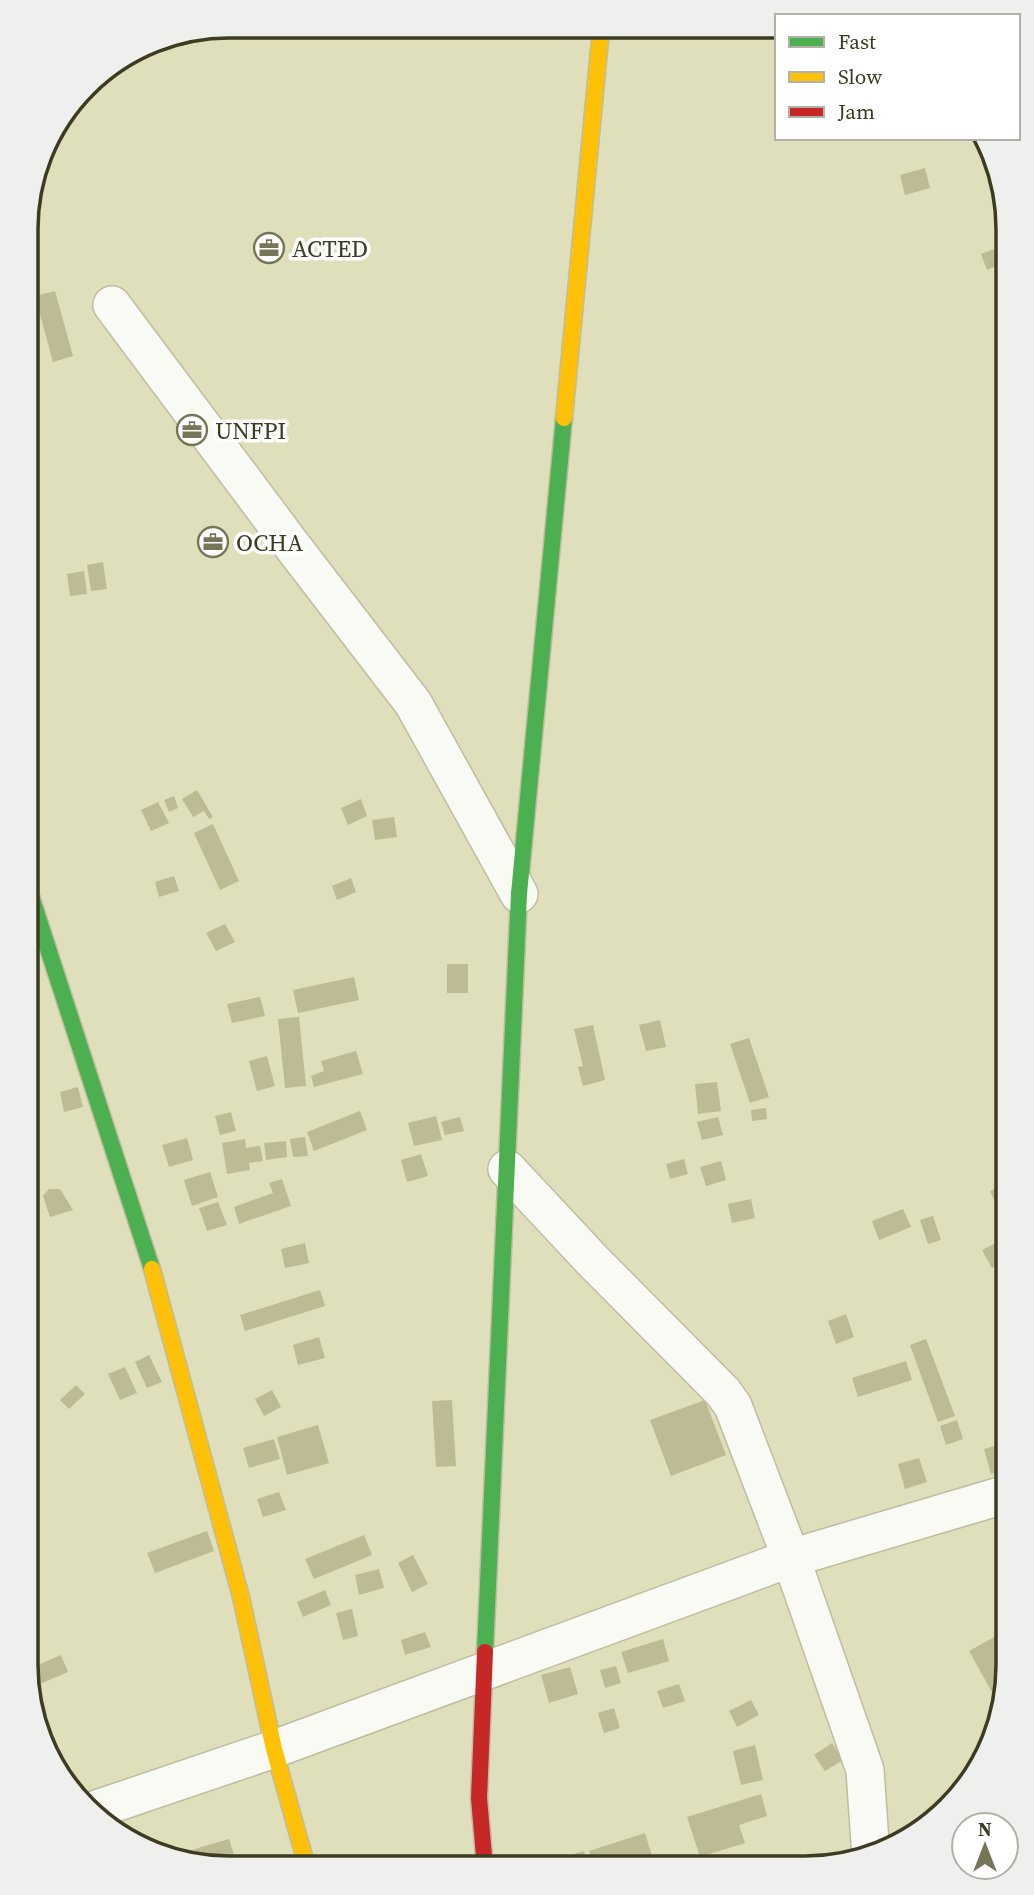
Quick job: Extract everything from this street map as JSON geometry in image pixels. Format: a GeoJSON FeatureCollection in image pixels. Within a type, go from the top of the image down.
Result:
{"type":"FeatureCollection","features":[{"type":"Feature","properties":{"kind":"main road"},"geometry":{"type":"LineString","coordinates":[[484,1856],[479,1798],[519,894],[600,38]]}},
{"type":"Feature","properties":{"kind":"main road"},"geometry":{"type":"LineString","coordinates":[[38,918],[157,1286],[241,1597],[274,1749],[304,1856]]}},
{"type":"Feature","properties":{"kind":"street"},"geometry":{"type":"LineString","coordinates":[[112,305],[290,544],[413,703],[519,894]]}},
{"type":"Feature","properties":{"kind":"street"},"geometry":{"type":"LineString","coordinates":[[507,1169],[592,1260],[723,1392],[733,1406],[791,1559],[865,1770],[870,1844]]}},
{"type":"Feature","properties":{"kind":"street"},"geometry":{"type":"LineString","coordinates":[[103,1807],[274,1749],[791,1559],[995,1498]]}},
{"type":"Feature","properties":{"kind":"building"},"geometry":{"type":"Polygon","coordinates":[[[925,168],[930,188],[905,195],[900,175],[925,168]]]}},
{"type":"Feature","properties":{"kind":"building"},"geometry":{"type":"Polygon","coordinates":[[[994,249],[996,266],[987,270],[981,254],[994,249]]]}},
{"type":"Feature","properties":{"kind":"building"},"geometry":{"type":"Polygon","coordinates":[[[55,291],[73,356],[53,362],[38,307],[38,295],[55,291]]]}},
{"type":"Feature","properties":{"kind":"building"},"geometry":{"type":"Polygon","coordinates":[[[103,562],[107,589],[91,591],[87,565],[103,562]]]}},
{"type":"Feature","properties":{"kind":"building"},"geometry":{"type":"Polygon","coordinates":[[[84,571],[87,594],[70,596],[67,574],[84,571]]]}},
{"type":"Feature","properties":{"kind":"building"},"geometry":{"type":"Polygon","coordinates":[[[197,790],[213,817],[209,819],[204,811],[193,817],[182,799],[197,790]]]}},
{"type":"Feature","properties":{"kind":"building"},"geometry":{"type":"Polygon","coordinates":[[[174,796],[178,808],[169,812],[164,800],[174,796]]]}},
{"type":"Feature","properties":{"kind":"building"},"geometry":{"type":"Polygon","coordinates":[[[361,799],[367,816],[348,825],[341,808],[361,799]]]}},
{"type":"Feature","properties":{"kind":"building"},"geometry":{"type":"Polygon","coordinates":[[[158,802],[169,823],[151,831],[141,810],[158,802]]]}},
{"type":"Feature","properties":{"kind":"building"},"geometry":{"type":"Polygon","coordinates":[[[394,817],[397,837],[375,840],[372,820],[394,817]]]}},
{"type":"Feature","properties":{"kind":"building"},"geometry":{"type":"Polygon","coordinates":[[[213,824],[239,881],[220,890],[194,833],[213,824]]]}},
{"type":"Feature","properties":{"kind":"building"},"geometry":{"type":"Polygon","coordinates":[[[174,876],[179,891],[159,897],[155,882],[174,876]]]}},
{"type":"Feature","properties":{"kind":"building"},"geometry":{"type":"Polygon","coordinates":[[[351,878],[356,892],[337,900],[332,886],[351,878]]]}},
{"type":"Feature","properties":{"kind":"building"},"geometry":{"type":"Polygon","coordinates":[[[225,924],[235,942],[216,951],[206,933],[225,924]]]}},
{"type":"Feature","properties":{"kind":"building"},"geometry":{"type":"Polygon","coordinates":[[[447,964],[468,964],[468,993],[447,993],[447,964]]]}},
{"type":"Feature","properties":{"kind":"building"},"geometry":{"type":"Polygon","coordinates":[[[354,977],[359,1000],[298,1013],[293,990],[354,977]]]}},
{"type":"Feature","properties":{"kind":"building"},"geometry":{"type":"Polygon","coordinates":[[[260,997],[265,1016],[232,1023],[227,1004],[260,997]]]}},
{"type":"Feature","properties":{"kind":"building"},"geometry":{"type":"Polygon","coordinates":[[[299,1017],[306,1086],[285,1088],[278,1019],[299,1017]]]}},
{"type":"Feature","properties":{"kind":"building"},"geometry":{"type":"Polygon","coordinates":[[[660,1020],[666,1047],[646,1051],[639,1025],[660,1020]]]}},
{"type":"Feature","properties":{"kind":"building"},"geometry":{"type":"Polygon","coordinates":[[[593,1025],[605,1080],[583,1086],[578,1067],[583,1066],[574,1029],[593,1025]]]}},
{"type":"Feature","properties":{"kind":"building"},"geometry":{"type":"Polygon","coordinates":[[[749,1038],[769,1097],[750,1103],[730,1044],[749,1038]]]}},
{"type":"Feature","properties":{"kind":"building"},"geometry":{"type":"Polygon","coordinates":[[[356,1051],[363,1074],[314,1087],[311,1076],[324,1071],[321,1061],[356,1051]]]}},
{"type":"Feature","properties":{"kind":"building"},"geometry":{"type":"Polygon","coordinates":[[[267,1056],[275,1086],[257,1091],[249,1061],[267,1056]]]}},
{"type":"Feature","properties":{"kind":"building"},"geometry":{"type":"Polygon","coordinates":[[[717,1082],[721,1111],[698,1114],[695,1084],[717,1082]]]}},
{"type":"Feature","properties":{"kind":"building"},"geometry":{"type":"Polygon","coordinates":[[[78,1087],[83,1107],[64,1112],[60,1092],[78,1087]]]}},
{"type":"Feature","properties":{"kind":"building"},"geometry":{"type":"Polygon","coordinates":[[[766,1108],[767,1119],[752,1121],[751,1110],[766,1108]]]}},
{"type":"Feature","properties":{"kind":"building"},"geometry":{"type":"Polygon","coordinates":[[[360,1111],[367,1130],[314,1151],[307,1132],[360,1111]]]}},
{"type":"Feature","properties":{"kind":"building"},"geometry":{"type":"Polygon","coordinates":[[[231,1112],[236,1131],[220,1135],[215,1116],[231,1112]]]}},
{"type":"Feature","properties":{"kind":"building"},"geometry":{"type":"Polygon","coordinates":[[[436,1116],[442,1140],[414,1146],[408,1123],[436,1116]]]}},
{"type":"Feature","properties":{"kind":"building"},"geometry":{"type":"Polygon","coordinates":[[[460,1117],[464,1131],[445,1135],[441,1122],[460,1117]]]}},
{"type":"Feature","properties":{"kind":"building"},"geometry":{"type":"Polygon","coordinates":[[[718,1117],[723,1135],[702,1140],[697,1122],[718,1117]]]}},
{"type":"Feature","properties":{"kind":"building"},"geometry":{"type":"Polygon","coordinates":[[[305,1137],[308,1156],[293,1157],[290,1139],[305,1137]]]}},
{"type":"Feature","properties":{"kind":"building"},"geometry":{"type":"Polygon","coordinates":[[[187,1138],[193,1160],[169,1167],[162,1145],[187,1138]]]}},
{"type":"Feature","properties":{"kind":"building"},"geometry":{"type":"Polygon","coordinates":[[[245,1139],[246,1148],[260,1146],[263,1161],[249,1163],[250,1170],[227,1174],[222,1143],[245,1139]]]}},
{"type":"Feature","properties":{"kind":"building"},"geometry":{"type":"Polygon","coordinates":[[[286,1141],[287,1157],[266,1160],[264,1143],[286,1141]]]}},
{"type":"Feature","properties":{"kind":"building"},"geometry":{"type":"Polygon","coordinates":[[[421,1154],[428,1176],[407,1182],[401,1160],[421,1154]]]}},
{"type":"Feature","properties":{"kind":"building"},"geometry":{"type":"Polygon","coordinates":[[[684,1159],[688,1174],[670,1179],[666,1164],[684,1159]]]}},
{"type":"Feature","properties":{"kind":"building"},"geometry":{"type":"Polygon","coordinates":[[[721,1161],[726,1180],[706,1186],[700,1167],[721,1161]]]}},
{"type":"Feature","properties":{"kind":"building"},"geometry":{"type":"Polygon","coordinates":[[[210,1172],[218,1197],[192,1206],[184,1180],[210,1172]]]}},
{"type":"Feature","properties":{"kind":"building"},"geometry":{"type":"Polygon","coordinates":[[[282,1179],[291,1206],[239,1224],[234,1207],[273,1193],[269,1183],[282,1179]]]}},
{"type":"Feature","properties":{"kind":"building"},"geometry":{"type":"Polygon","coordinates":[[[995,1188],[995,1203],[990,1191],[995,1188]]]}},
{"type":"Feature","properties":{"kind":"building"},"geometry":{"type":"Polygon","coordinates":[[[49,1189],[60,1189],[73,1210],[50,1217],[43,1196],[49,1189]]]}},
{"type":"Feature","properties":{"kind":"building"},"geometry":{"type":"Polygon","coordinates":[[[751,1199],[755,1218],[732,1223],[728,1204],[751,1199]]]}},
{"type":"Feature","properties":{"kind":"building"},"geometry":{"type":"Polygon","coordinates":[[[218,1202],[227,1225],[207,1231],[199,1208],[218,1202]]]}},
{"type":"Feature","properties":{"kind":"building"},"geometry":{"type":"Polygon","coordinates":[[[903,1209],[911,1227],[879,1240],[872,1221],[903,1209]]]}},
{"type":"Feature","properties":{"kind":"building"},"geometry":{"type":"Polygon","coordinates":[[[933,1216],[941,1240],[928,1244],[920,1220],[933,1216]]]}},
{"type":"Feature","properties":{"kind":"building"},"geometry":{"type":"Polygon","coordinates":[[[305,1243],[309,1263],[285,1268],[281,1249],[305,1243]]]}},
{"type":"Feature","properties":{"kind":"building"},"geometry":{"type":"Polygon","coordinates":[[[995,1243],[995,1266],[992,1268],[982,1250],[995,1243]]]}},
{"type":"Feature","properties":{"kind":"building"},"geometry":{"type":"Polygon","coordinates":[[[320,1290],[325,1306],[245,1331],[240,1315],[320,1290]]]}},
{"type":"Feature","properties":{"kind":"building"},"geometry":{"type":"Polygon","coordinates":[[[846,1314],[854,1337],[836,1344],[828,1321],[846,1314]]]}},
{"type":"Feature","properties":{"kind":"building"},"geometry":{"type":"Polygon","coordinates":[[[319,1337],[325,1358],[298,1365],[293,1345],[319,1337]]]}},
{"type":"Feature","properties":{"kind":"building"},"geometry":{"type":"Polygon","coordinates":[[[926,1339],[955,1416],[938,1422],[910,1345],[926,1339]]]}},
{"type":"Feature","properties":{"kind":"building"},"geometry":{"type":"Polygon","coordinates":[[[149,1355],[162,1382],[147,1388],[135,1362],[149,1355]]]}},
{"type":"Feature","properties":{"kind":"building"},"geometry":{"type":"Polygon","coordinates":[[[906,1361],[912,1380],[858,1397],[852,1378],[906,1361]]]}},
{"type":"Feature","properties":{"kind":"building"},"geometry":{"type":"Polygon","coordinates":[[[125,1367],[137,1393],[120,1400],[108,1374],[125,1367]]]}},
{"type":"Feature","properties":{"kind":"building"},"geometry":{"type":"Polygon","coordinates":[[[76,1385],[85,1394],[69,1409],[60,1400],[76,1385]]]}},
{"type":"Feature","properties":{"kind":"building"},"geometry":{"type":"Polygon","coordinates":[[[272,1390],[281,1407],[264,1416],[255,1399],[272,1390]]]}},
{"type":"Feature","properties":{"kind":"building"},"geometry":{"type":"Polygon","coordinates":[[[452,1400],[456,1466],[436,1467],[432,1401],[452,1400]]]}},
{"type":"Feature","properties":{"kind":"building"},"geometry":{"type":"Polygon","coordinates":[[[705,1400],[726,1455],[671,1476],[650,1420],[705,1400]]]}},
{"type":"Feature","properties":{"kind":"building"},"geometry":{"type":"Polygon","coordinates":[[[957,1420],[963,1439],[946,1445],[940,1426],[957,1420]]]}},
{"type":"Feature","properties":{"kind":"building"},"geometry":{"type":"Polygon","coordinates":[[[318,1425],[329,1463],[287,1475],[277,1437],[318,1425]]]}},
{"type":"Feature","properties":{"kind":"building"},"geometry":{"type":"Polygon","coordinates":[[[274,1439],[280,1459],[249,1468],[243,1448],[274,1439]]]}},
{"type":"Feature","properties":{"kind":"building"},"geometry":{"type":"Polygon","coordinates":[[[995,1446],[995,1473],[991,1474],[984,1449],[995,1446]]]}},
{"type":"Feature","properties":{"kind":"building"},"geometry":{"type":"Polygon","coordinates":[[[919,1458],[927,1482],[905,1489],[898,1464],[919,1458]]]}},
{"type":"Feature","properties":{"kind":"building"},"geometry":{"type":"Polygon","coordinates":[[[279,1492],[286,1510],[263,1517],[257,1499],[279,1492]]]}},
{"type":"Feature","properties":{"kind":"building"},"geometry":{"type":"Polygon","coordinates":[[[207,1531],[214,1551],[155,1573],[147,1553],[207,1531]]]}},
{"type":"Feature","properties":{"kind":"building"},"geometry":{"type":"Polygon","coordinates":[[[364,1535],[372,1555],[314,1579],[305,1559],[364,1535]]]}},
{"type":"Feature","properties":{"kind":"building"},"geometry":{"type":"Polygon","coordinates":[[[413,1555],[428,1584],[412,1592],[398,1563],[413,1555]]]}},
{"type":"Feature","properties":{"kind":"building"},"geometry":{"type":"Polygon","coordinates":[[[379,1569],[384,1588],[359,1595],[355,1575],[379,1569]]]}},
{"type":"Feature","properties":{"kind":"building"},"geometry":{"type":"Polygon","coordinates":[[[325,1590],[331,1605],[303,1617],[297,1602],[325,1590]]]}},
{"type":"Feature","properties":{"kind":"building"},"geometry":{"type":"Polygon","coordinates":[[[352,1609],[358,1636],[343,1640],[336,1613],[352,1609]]]}},
{"type":"Feature","properties":{"kind":"building"},"geometry":{"type":"Polygon","coordinates":[[[425,1632],[431,1647],[405,1655],[401,1640],[425,1632]]]}},
{"type":"Feature","properties":{"kind":"building"},"geometry":{"type":"Polygon","coordinates":[[[995,1637],[993,1694],[969,1651],[995,1637]]]}},
{"type":"Feature","properties":{"kind":"building"},"geometry":{"type":"Polygon","coordinates":[[[663,1639],[669,1661],[628,1673],[621,1652],[663,1639]]]}},
{"type":"Feature","properties":{"kind":"building"},"geometry":{"type":"Polygon","coordinates":[[[61,1655],[68,1672],[40,1684],[38,1665],[61,1655]]]}},
{"type":"Feature","properties":{"kind":"building"},"geometry":{"type":"Polygon","coordinates":[[[616,1666],[621,1683],[605,1688],[600,1670],[616,1666]]]}},
{"type":"Feature","properties":{"kind":"building"},"geometry":{"type":"Polygon","coordinates":[[[570,1667],[578,1694],[549,1703],[541,1675],[570,1667]]]}},
{"type":"Feature","properties":{"kind":"building"},"geometry":{"type":"Polygon","coordinates":[[[679,1684],[685,1701],[663,1708],[657,1691],[679,1684]]]}},
{"type":"Feature","properties":{"kind":"building"},"geometry":{"type":"Polygon","coordinates":[[[751,1700],[759,1715],[737,1727],[729,1711],[751,1700]]]}},
{"type":"Feature","properties":{"kind":"building"},"geometry":{"type":"Polygon","coordinates":[[[614,1708],[620,1728],[604,1733],[598,1713],[614,1708]]]}},
{"type":"Feature","properties":{"kind":"building"},"geometry":{"type":"Polygon","coordinates":[[[832,1743],[843,1760],[825,1771],[814,1755],[832,1743]]]}},
{"type":"Feature","properties":{"kind":"building"},"geometry":{"type":"Polygon","coordinates":[[[755,1745],[763,1780],[741,1785],[733,1751],[755,1745]]]}},
{"type":"Feature","properties":{"kind":"building"},"geometry":{"type":"Polygon","coordinates":[[[761,1794],[767,1816],[739,1825],[745,1843],[703,1856],[700,1856],[687,1817],[761,1794]]]}},
{"type":"Feature","properties":{"kind":"building"},"geometry":{"type":"Polygon","coordinates":[[[645,1833],[652,1856],[591,1856],[589,1851],[645,1833]]]}},
{"type":"Feature","properties":{"kind":"building"},"geometry":{"type":"Polygon","coordinates":[[[229,1839],[234,1856],[205,1855],[187,1851],[229,1839]]]}},
{"type":"Feature","properties":{"kind":"building"},"geometry":{"type":"Polygon","coordinates":[[[584,1851],[586,1856],[568,1856],[584,1851]]]}},
{"type":"Feature","properties":{"kind":"traffic: fast"},"geometry":{"type":"LineString","coordinates":[[519,894],[564,418]]}},
{"type":"Feature","properties":{"kind":"traffic: fast"},"geometry":{"type":"LineString","coordinates":[[485,1652],[519,894]]}},
{"type":"Feature","properties":{"kind":"traffic: fast"},"geometry":{"type":"LineString","coordinates":[[38,918],[152,1269]]}},
{"type":"Feature","properties":{"kind":"traffic: slow"},"geometry":{"type":"LineString","coordinates":[[564,418],[600,38]]}},
{"type":"Feature","properties":{"kind":"traffic: slow"},"geometry":{"type":"LineString","coordinates":[[152,1269],[241,1597],[274,1749],[304,1856]]}},
{"type":"Feature","properties":{"kind":"traffic: jam"},"geometry":{"type":"LineString","coordinates":[[484,1856],[479,1798],[485,1652]]}},
{"type":"Feature","properties":{"kind":"place","name":"ACTED"},"geometry":{"type":"Point","coordinates":[269,248]}},
{"type":"Feature","properties":{"kind":"place","name":"UNFPI"},"geometry":{"type":"Point","coordinates":[192,430]}},
{"type":"Feature","properties":{"kind":"place","name":"OCHA"},"geometry":{"type":"Point","coordinates":[213,542]}}]}
